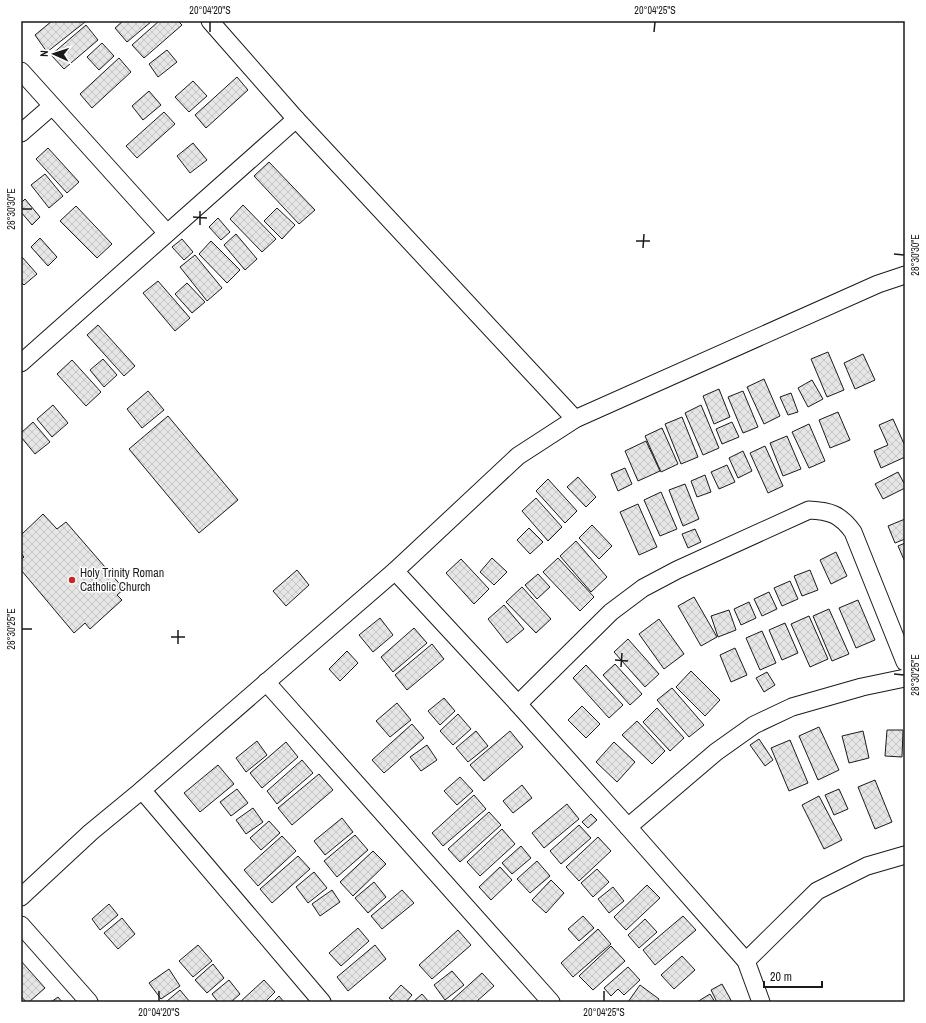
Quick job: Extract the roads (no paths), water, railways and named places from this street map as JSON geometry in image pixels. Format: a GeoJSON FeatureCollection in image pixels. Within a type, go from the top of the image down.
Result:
{"type":"FeatureCollection","features":[{"type":"Feature","properties":{"kind":"street"},"geometry":{"type":"LineString","coordinates":[[210,21],[296,119],[575,418]]}},
{"type":"Feature","properties":{"kind":"street"},"geometry":{"type":"LineString","coordinates":[[21,71],[167,233]]}},
{"type":"Feature","properties":{"kind":"street"},"geometry":{"type":"LineString","coordinates":[[21,133],[52,106]]}},
{"type":"Feature","properties":{"kind":"street"},"geometry":{"type":"LineString","coordinates":[[21,363],[296,119]]}},
{"type":"Feature","properties":{"kind":"street"},"geometry":{"type":"LineString","coordinates":[[21,897],[91,832],[142,790],[395,571],[518,456],[575,418],[878,284],[905,275]]}},
{"type":"Feature","properties":{"kind":"street"},"geometry":{"type":"LineString","coordinates":[[518,704],[611,612],[643,588],[677,570],[809,510],[825,511],[837,516],[847,524],[853,532],[905,662]]}},
{"type":"Feature","properties":{"kind":"street"},"geometry":{"type":"LineString","coordinates":[[395,571],[628,826],[746,961],[761,1002]]}},
{"type":"Feature","properties":{"kind":"street"},"geometry":{"type":"LineString","coordinates":[[628,826],[716,752],[754,725],[792,707],[862,687],[905,678]]}},
{"type":"Feature","properties":{"kind":"street"},"geometry":{"type":"LineString","coordinates":[[266,682],[551,1002]]}},
{"type":"Feature","properties":{"kind":"street"},"geometry":{"type":"LineString","coordinates":[[142,790],[322,1002]]}},
{"type":"Feature","properties":{"kind":"street"},"geometry":{"type":"LineString","coordinates":[[746,961],[817,891],[867,866],[905,855]]}},
{"type":"Feature","properties":{"kind":"street"},"geometry":{"type":"LineString","coordinates":[[21,925],[89,1002]]}},
{"type":"Feature","properties":{"kind":"place","name":"Holy Trinity Roman Catholic Church"},"geometry":{"type":"Point","coordinates":[72,580]}}]}
